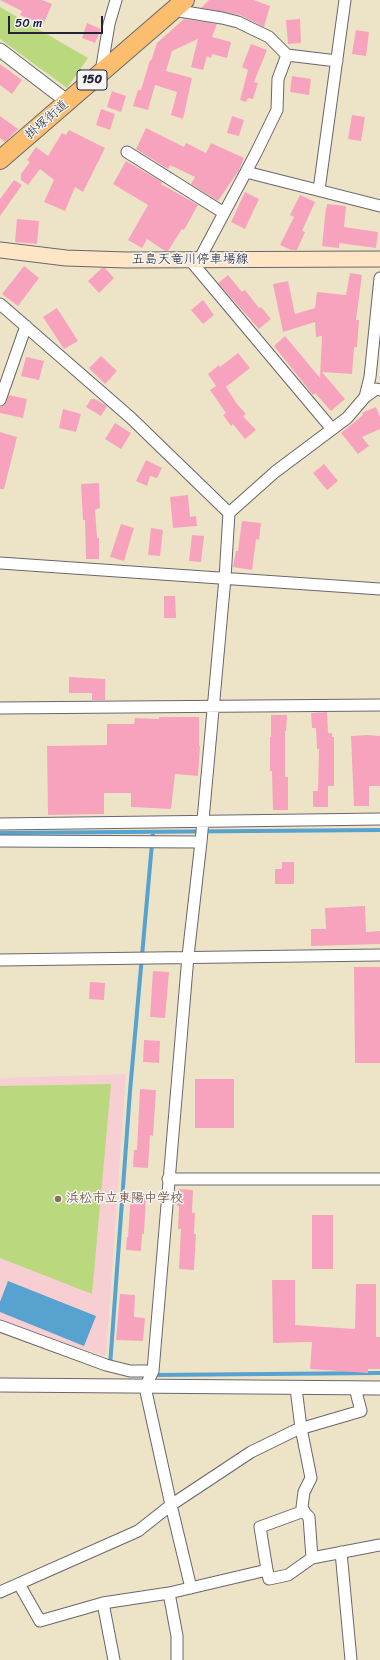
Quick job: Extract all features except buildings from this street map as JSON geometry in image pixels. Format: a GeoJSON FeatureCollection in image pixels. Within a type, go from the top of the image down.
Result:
{"type":"FeatureCollection","features":[{"type":"Feature","properties":{"kind":"highway","name":"掛塚街道"},"geometry":{"type":"LineString","coordinates":[[0,160],[179,5]]}},
{"type":"Feature","properties":{"kind":"main road","name":"五島天竜川停車場線"},"geometry":{"type":"LineString","coordinates":[[0,250],[66,258],[126,260],[380,259]]}},
{"type":"Feature","properties":{"kind":"street"},"geometry":{"type":"LineString","coordinates":[[101,73],[109,24],[116,0]]}},
{"type":"Feature","properties":{"kind":"street"},"geometry":{"type":"LineString","coordinates":[[319,190],[345,0]]}},
{"type":"Feature","properties":{"kind":"street"},"geometry":{"type":"LineString","coordinates":[[179,5],[238,22],[269,38],[287,55],[337,61]]}},
{"type":"Feature","properties":{"kind":"street"},"geometry":{"type":"LineString","coordinates":[[0,50],[68,102]]}},
{"type":"Feature","properties":{"kind":"street"},"geometry":{"type":"LineString","coordinates":[[287,55],[278,79],[277,110],[224,213],[195,260],[332,429]]}},
{"type":"Feature","properties":{"kind":"street"},"geometry":{"type":"LineString","coordinates":[[127,152],[224,213]]}},
{"type":"Feature","properties":{"kind":"street"},"geometry":{"type":"LineString","coordinates":[[246,172],[380,206]]}},
{"type":"Feature","properties":{"kind":"street"},"geometry":{"type":"LineString","coordinates":[[365,397],[370,377],[380,278]]}},
{"type":"Feature","properties":{"kind":"street"},"geometry":{"type":"LineString","coordinates":[[0,304],[130,418],[229,512]]}},
{"type":"Feature","properties":{"kind":"street"},"geometry":{"type":"LineString","coordinates":[[0,400],[26,326]]}},
{"type":"Feature","properties":{"kind":"street"},"geometry":{"type":"LineString","coordinates":[[191,1588],[145,1386],[153,1371],[168,1179],[188,956],[203,821],[212,706],[225,578],[229,512],[275,472],[347,418],[365,397],[376,389],[380,390]]}},
{"type":"Feature","properties":{"kind":"street"},"geometry":{"type":"LineString","coordinates":[[0,564],[380,589]]}},
{"type":"Feature","properties":{"kind":"street"},"geometry":{"type":"LineString","coordinates":[[0,708],[380,704]]}},
{"type":"Feature","properties":{"kind":"street"},"geometry":{"type":"LineString","coordinates":[[0,824],[380,819]]}},
{"type":"Feature","properties":{"kind":"street"},"geometry":{"type":"LineString","coordinates":[[0,841],[201,842]]}},
{"type":"Feature","properties":{"kind":"street"},"geometry":{"type":"LineString","coordinates":[[0,960],[188,956],[380,955]]}},
{"type":"Feature","properties":{"kind":"street"},"geometry":{"type":"LineString","coordinates":[[168,1179],[380,1179]]}},
{"type":"Feature","properties":{"kind":"street"},"geometry":{"type":"LineString","coordinates":[[0,1326],[106,1365],[130,1371],[153,1371]]}},
{"type":"Feature","properties":{"kind":"street"},"geometry":{"type":"LineString","coordinates":[[0,1385],[380,1388]]}},
{"type":"Feature","properties":{"kind":"street"},"geometry":{"type":"LineString","coordinates":[[296,1388],[301,1428],[311,1478],[304,1492],[302,1506],[309,1517],[312,1558]]}},
{"type":"Feature","properties":{"kind":"street"},"geometry":{"type":"LineString","coordinates":[[0,1592],[138,1531],[171,1505],[251,1452],[301,1428],[361,1411],[355,1388]]}},
{"type":"Feature","properties":{"kind":"street"},"geometry":{"type":"LineString","coordinates":[[304,1511],[260,1527],[269,1579],[288,1575],[312,1558],[380,1545]]}},
{"type":"Feature","properties":{"kind":"street"},"geometry":{"type":"LineString","coordinates":[[341,1552],[351,1660]]}},
{"type":"Feature","properties":{"kind":"street"},"geometry":{"type":"LineString","coordinates":[[19,1584],[40,1621],[103,1603],[169,1593],[267,1570]]}},
{"type":"Feature","properties":{"kind":"street"},"geometry":{"type":"LineString","coordinates":[[169,1593],[177,1636],[177,1660]]}},
{"type":"Feature","properties":{"kind":"street"},"geometry":{"type":"LineString","coordinates":[[103,1603],[114,1660]]}},
{"type":"Feature","properties":{"kind":"shaded area","name":"浜松市立東陽中学校"},"geometry":{"type":"Polygon","coordinates":[[[126,1074],[106,1356],[51,1339],[0,1320],[0,1078],[126,1074]]]}},
{"type":"Feature","properties":{"kind":"green space"},"geometry":{"type":"Polygon","coordinates":[[[0,7],[88,58],[67,88],[0,39],[0,7]]]}},
{"type":"Feature","properties":{"kind":"green space","name":"浜松市立東陽中学校"},"geometry":{"type":"Polygon","coordinates":[[[111,1084],[92,1294],[0,1258],[0,1086],[111,1084]]]}},
{"type":"Feature","properties":{"kind":"water"},"geometry":{"type":"Polygon","coordinates":[[[8,1281],[96,1316],[84,1346],[0,1312],[0,1302],[8,1281]]]}},
{"type":"Feature","properties":{"kind":"waterway"},"geometry":{"type":"LineString","coordinates":[[0,833],[380,830]]}},
{"type":"Feature","properties":{"kind":"waterway"},"geometry":{"type":"LineString","coordinates":[[110,1366],[130,1091],[153,832]]}},
{"type":"Feature","properties":{"kind":"waterway"},"geometry":{"type":"LineString","coordinates":[[153,1375],[380,1373]]}},
{"type":"Feature","properties":{"kind":"place","name":"浜松市立東陽中学校"},"geometry":{"type":"Point","coordinates":[58,1199]}}]}
